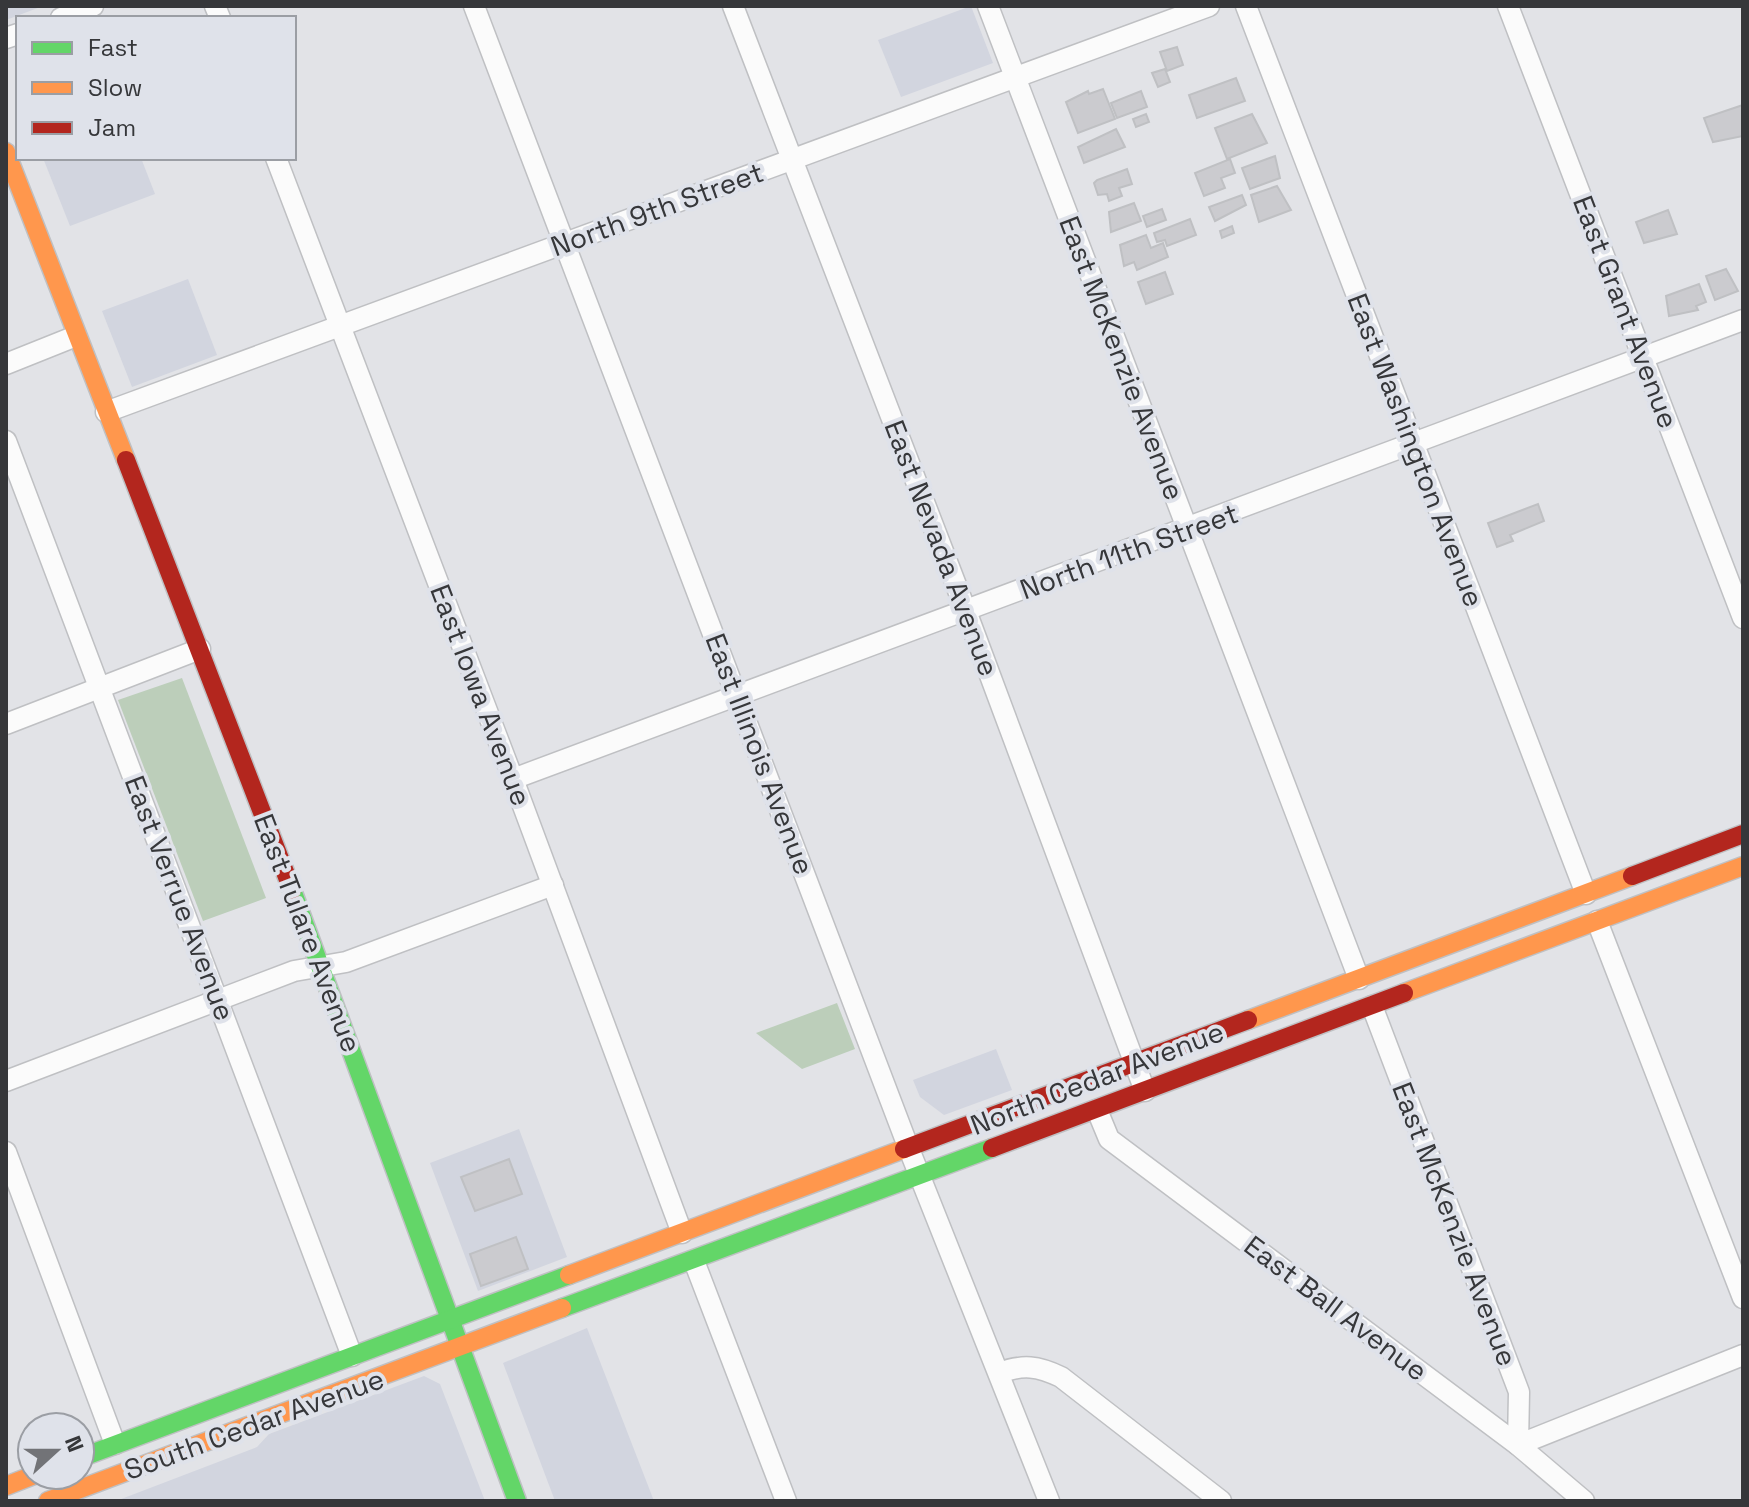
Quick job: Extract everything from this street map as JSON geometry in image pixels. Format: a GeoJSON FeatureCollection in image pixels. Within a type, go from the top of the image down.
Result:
{"type":"FeatureCollection","features":[{"type":"Feature","properties":{"kind":"main road","name":"East Tulare Avenue"},"geometry":{"type":"LineString","coordinates":[[6,152],[322,966],[517,1501]]}},
{"type":"Feature","properties":{"kind":"main road","name":"North Cedar Avenue"},"geometry":{"type":"LineString","coordinates":[[449,1320],[1743,834]]}},
{"type":"Feature","properties":{"kind":"main road","name":"North Cedar Avenue"},"geometry":{"type":"LineString","coordinates":[[459,1348],[1743,866]]}},
{"type":"Feature","properties":{"kind":"main road"},"geometry":{"type":"LineString","coordinates":[[1372,1006],[1373,997],[1383,984],[1450,958],[1471,936]]}},
{"type":"Feature","properties":{"kind":"main road"},"geometry":{"type":"LineString","coordinates":[[1258,1048],[1270,1031],[1346,1001],[1354,993],[1359,979]]}},
{"type":"Feature","properties":{"kind":"main road"},"geometry":{"type":"LineString","coordinates":[[694,1261],[696,1250],[703,1243],[776,1213],[845,1173]]}},
{"type":"Feature","properties":{"kind":"main road","name":"South Cedar Avenue"},"geometry":{"type":"LineString","coordinates":[[96,1452],[449,1320]]}},
{"type":"Feature","properties":{"kind":"main road","name":"South Cedar Avenue"},"geometry":{"type":"LineString","coordinates":[[48,1501],[459,1348]]}},
{"type":"Feature","properties":{"kind":"main road"},"geometry":{"type":"LineString","coordinates":[[96,1467],[105,1463],[115,1444]]}},
{"type":"Feature","properties":{"kind":"street"},"geometry":{"type":"LineString","coordinates":[[66,16],[93,6]]}},
{"type":"Feature","properties":{"kind":"street","name":"East Illinois Avenue"},"geometry":{"type":"LineString","coordinates":[[474,6],[909,1149],[1049,1501]]}},
{"type":"Feature","properties":{"kind":"street","name":"East Nevada Avenue"},"geometry":{"type":"LineString","coordinates":[[733,6],[966,611],[1145,1091]]}},
{"type":"Feature","properties":{"kind":"street","name":"East McKenzie Avenue"},"geometry":{"type":"LineString","coordinates":[[988,6],[1359,979]]}},
{"type":"Feature","properties":{"kind":"street","name":"North 9th Street"},"geometry":{"type":"LineString","coordinates":[[106,412],[1209,6]]}},
{"type":"Feature","properties":{"kind":"street","name":"East Washington Avenue"},"geometry":{"type":"LineString","coordinates":[[1246,6],[1586,894]]}},
{"type":"Feature","properties":{"kind":"street","name":"East Grant Avenue"},"geometry":{"type":"LineString","coordinates":[[1508,6],[1743,618]]}},
{"type":"Feature","properties":{"kind":"street","name":"East Iowa Avenue"},"geometry":{"type":"LineString","coordinates":[[277,160],[342,325],[682,1233]]}},
{"type":"Feature","properties":{"kind":"street","name":"North 11th Street"},"geometry":{"type":"LineString","coordinates":[[513,779],[1188,530],[1412,442],[1743,320]]}},
{"type":"Feature","properties":{"kind":"street"},"geometry":{"type":"LineString","coordinates":[[6,364],[76,336]]}},
{"type":"Feature","properties":{"kind":"street","name":"East Verrue Avenue"},"geometry":{"type":"LineString","coordinates":[[6,441],[352,1356]]}},
{"type":"Feature","properties":{"kind":"street"},"geometry":{"type":"LineString","coordinates":[[6,724],[200,649]]}},
{"type":"Feature","properties":{"kind":"street"},"geometry":{"type":"LineString","coordinates":[[6,1081],[294,971],[346,962],[553,885]]}},
{"type":"Feature","properties":{"kind":"street"},"geometry":{"type":"LineString","coordinates":[[1597,921],[1743,1298]]}},
{"type":"Feature","properties":{"kind":"street","name":"East McKenzie Avenue"},"geometry":{"type":"LineString","coordinates":[[1372,1006],[1519,1392],[1518,1445]]}},
{"type":"Feature","properties":{"kind":"street","name":"East Ball Avenue"},"geometry":{"type":"LineString","coordinates":[[1097,1110],[1109,1139],[1518,1445],[1584,1501]]}},
{"type":"Feature","properties":{"kind":"street"},"geometry":{"type":"LineString","coordinates":[[6,1152],[115,1444]]}},
{"type":"Feature","properties":{"kind":"street"},"geometry":{"type":"LineString","coordinates":[[694,1261],[786,1501]]}},
{"type":"Feature","properties":{"kind":"street"},"geometry":{"type":"LineString","coordinates":[[1518,1445],[1743,1355]]}},
{"type":"Feature","properties":{"kind":"street"},"geometry":{"type":"LineString","coordinates":[[999,1373],[1026,1366],[1061,1377],[1221,1501]]}},
{"type":"Feature","properties":{"kind":"shaded area"},"geometry":{"type":"Polygon","coordinates":[[[6,6],[43,6],[16,16],[6,20],[6,6]]]}},
{"type":"Feature","properties":{"kind":"shaded area"},"geometry":{"type":"Polygon","coordinates":[[[971,6],[993,63],[901,97],[878,40],[971,6]]]}},
{"type":"Feature","properties":{"kind":"shaded area"},"geometry":{"type":"Polygon","coordinates":[[[44,160],[142,160],[155,194],[70,226],[44,160]]]}},
{"type":"Feature","properties":{"kind":"shaded area"},"geometry":{"type":"Polygon","coordinates":[[[188,279],[217,355],[132,387],[102,311],[188,279]]]}},
{"type":"Feature","properties":{"kind":"shaded area"},"geometry":{"type":"Polygon","coordinates":[[[996,1049],[1012,1090],[944,1115],[920,1097],[913,1080],[996,1049]]]}},
{"type":"Feature","properties":{"kind":"shaded area"},"geometry":{"type":"Polygon","coordinates":[[[519,1129],[567,1257],[478,1291],[430,1163],[519,1129]]]}},
{"type":"Feature","properties":{"kind":"shaded area"},"geometry":{"type":"Polygon","coordinates":[[[587,1328],[654,1501],[555,1501],[503,1363],[587,1328]]]}},
{"type":"Feature","properties":{"kind":"shaded area"},"geometry":{"type":"Polygon","coordinates":[[[424,1376],[440,1384],[485,1501],[116,1501],[257,1447],[269,1434],[424,1376]]]}},
{"type":"Feature","properties":{"kind":"green space"},"geometry":{"type":"Polygon","coordinates":[[[182,678],[266,898],[203,921],[118,700],[182,678]]]}},
{"type":"Feature","properties":{"kind":"green space"},"geometry":{"type":"Polygon","coordinates":[[[837,1003],[855,1049],[802,1069],[756,1033],[837,1003]]]}},
{"type":"Feature","properties":{"kind":"building"},"geometry":{"type":"Polygon","coordinates":[[[1177,47],[1183,65],[1167,71],[1160,52],[1177,47]]]}},
{"type":"Feature","properties":{"kind":"building"},"geometry":{"type":"Polygon","coordinates":[[[1165,69],[1170,82],[1158,87],[1152,73],[1165,69]]]}},
{"type":"Feature","properties":{"kind":"building"},"geometry":{"type":"Polygon","coordinates":[[[1236,78],[1245,101],[1197,118],[1189,95],[1236,78]]]}},
{"type":"Feature","properties":{"kind":"building"},"geometry":{"type":"Polygon","coordinates":[[[1103,89],[1115,119],[1078,133],[1066,102],[1088,91],[1089,94],[1103,89]]]}},
{"type":"Feature","properties":{"kind":"building"},"geometry":{"type":"Polygon","coordinates":[[[1141,91],[1147,107],[1117,118],[1111,103],[1141,91]]]}},
{"type":"Feature","properties":{"kind":"building"},"geometry":{"type":"Polygon","coordinates":[[[1743,105],[1743,136],[1713,142],[1704,118],[1743,105]]]}},
{"type":"Feature","properties":{"kind":"building"},"geometry":{"type":"Polygon","coordinates":[[[1146,114],[1149,122],[1136,127],[1133,119],[1146,114]]]}},
{"type":"Feature","properties":{"kind":"building"},"geometry":{"type":"Polygon","coordinates":[[[1252,114],[1267,143],[1227,159],[1215,128],[1252,114]]]}},
{"type":"Feature","properties":{"kind":"building"},"geometry":{"type":"Polygon","coordinates":[[[1116,129],[1125,147],[1084,163],[1078,147],[1116,129]]]}},
{"type":"Feature","properties":{"kind":"building"},"geometry":{"type":"Polygon","coordinates":[[[1275,156],[1280,178],[1250,189],[1242,168],[1275,156]]]}},
{"type":"Feature","properties":{"kind":"building"},"geometry":{"type":"Polygon","coordinates":[[[1230,159],[1235,173],[1221,178],[1225,188],[1204,196],[1195,173],[1230,159]]]}},
{"type":"Feature","properties":{"kind":"building"},"geometry":{"type":"Polygon","coordinates":[[[1127,169],[1132,184],[1119,188],[1122,196],[1109,201],[1107,194],[1098,195],[1094,183],[1097,180],[1127,169]]]}},
{"type":"Feature","properties":{"kind":"building"},"geometry":{"type":"Polygon","coordinates":[[[1277,186],[1291,210],[1259,222],[1251,195],[1277,186]]]}},
{"type":"Feature","properties":{"kind":"building"},"geometry":{"type":"Polygon","coordinates":[[[1242,195],[1246,205],[1215,221],[1209,207],[1242,195]]]}},
{"type":"Feature","properties":{"kind":"building"},"geometry":{"type":"Polygon","coordinates":[[[1134,203],[1141,221],[1111,232],[1109,212],[1134,203]]]}},
{"type":"Feature","properties":{"kind":"building"},"geometry":{"type":"Polygon","coordinates":[[[1162,209],[1166,220],[1147,227],[1143,216],[1162,209]]]}},
{"type":"Feature","properties":{"kind":"building"},"geometry":{"type":"Polygon","coordinates":[[[1668,210],[1677,234],[1644,243],[1636,222],[1668,210]]]}},
{"type":"Feature","properties":{"kind":"building"},"geometry":{"type":"Polygon","coordinates":[[[1190,219],[1196,235],[1167,246],[1165,240],[1157,242],[1154,233],[1190,219]]]}},
{"type":"Feature","properties":{"kind":"building"},"geometry":{"type":"Polygon","coordinates":[[[1232,226],[1234,233],[1222,238],[1220,231],[1232,226]]]}},
{"type":"Feature","properties":{"kind":"building"},"geometry":{"type":"Polygon","coordinates":[[[1146,235],[1151,248],[1163,243],[1168,257],[1137,270],[1134,262],[1124,266],[1120,245],[1146,235]]]}},
{"type":"Feature","properties":{"kind":"building"},"geometry":{"type":"Polygon","coordinates":[[[1726,269],[1738,291],[1715,300],[1706,276],[1726,269]]]}},
{"type":"Feature","properties":{"kind":"building"},"geometry":{"type":"Polygon","coordinates":[[[1165,272],[1173,294],[1146,304],[1138,282],[1165,272]]]}},
{"type":"Feature","properties":{"kind":"building"},"geometry":{"type":"Polygon","coordinates":[[[1699,284],[1706,302],[1696,306],[1698,310],[1669,316],[1666,296],[1699,284]]]}},
{"type":"Feature","properties":{"kind":"building"},"geometry":{"type":"Polygon","coordinates":[[[1538,504],[1544,521],[1510,535],[1513,541],[1497,547],[1488,523],[1538,504]]]}},
{"type":"Feature","properties":{"kind":"building"},"geometry":{"type":"Polygon","coordinates":[[[509,1159],[522,1194],[475,1211],[461,1177],[509,1159]]]}},
{"type":"Feature","properties":{"kind":"building"},"geometry":{"type":"Polygon","coordinates":[[[516,1237],[528,1269],[481,1286],[470,1254],[516,1237]]]}},
{"type":"Feature","properties":{"kind":"traffic: fast"},"geometry":{"type":"LineString","coordinates":[[292,890],[517,1501]]}},
{"type":"Feature","properties":{"kind":"traffic: fast"},"geometry":{"type":"LineString","coordinates":[[562,1308],[992,1148]]}},
{"type":"Feature","properties":{"kind":"traffic: fast"},"geometry":{"type":"LineString","coordinates":[[96,1452],[569,1275]]}},
{"type":"Feature","properties":{"kind":"traffic: slow"},"geometry":{"type":"LineString","coordinates":[[6,152],[126,460]]}},
{"type":"Feature","properties":{"kind":"traffic: slow"},"geometry":{"type":"LineString","coordinates":[[1404,993],[1743,866]]}},
{"type":"Feature","properties":{"kind":"traffic: slow"},"geometry":{"type":"LineString","coordinates":[[1248,1020],[1632,876]]}},
{"type":"Feature","properties":{"kind":"traffic: slow"},"geometry":{"type":"LineString","coordinates":[[569,1275],[904,1149]]}},
{"type":"Feature","properties":{"kind":"traffic: slow"},"geometry":{"type":"LineString","coordinates":[[48,1501],[562,1308]]}},
{"type":"Feature","properties":{"kind":"traffic: slow"},"geometry":{"type":"LineString","coordinates":[[6,1486],[16,1482]]}},
{"type":"Feature","properties":{"kind":"traffic: jam"},"geometry":{"type":"LineString","coordinates":[[126,460],[292,890]]}},
{"type":"Feature","properties":{"kind":"traffic: jam"},"geometry":{"type":"LineString","coordinates":[[1632,876],[1743,834]]}},
{"type":"Feature","properties":{"kind":"traffic: jam"},"geometry":{"type":"LineString","coordinates":[[992,1148],[1404,993]]}},
{"type":"Feature","properties":{"kind":"traffic: jam"},"geometry":{"type":"LineString","coordinates":[[904,1149],[1248,1020]]}}]}
